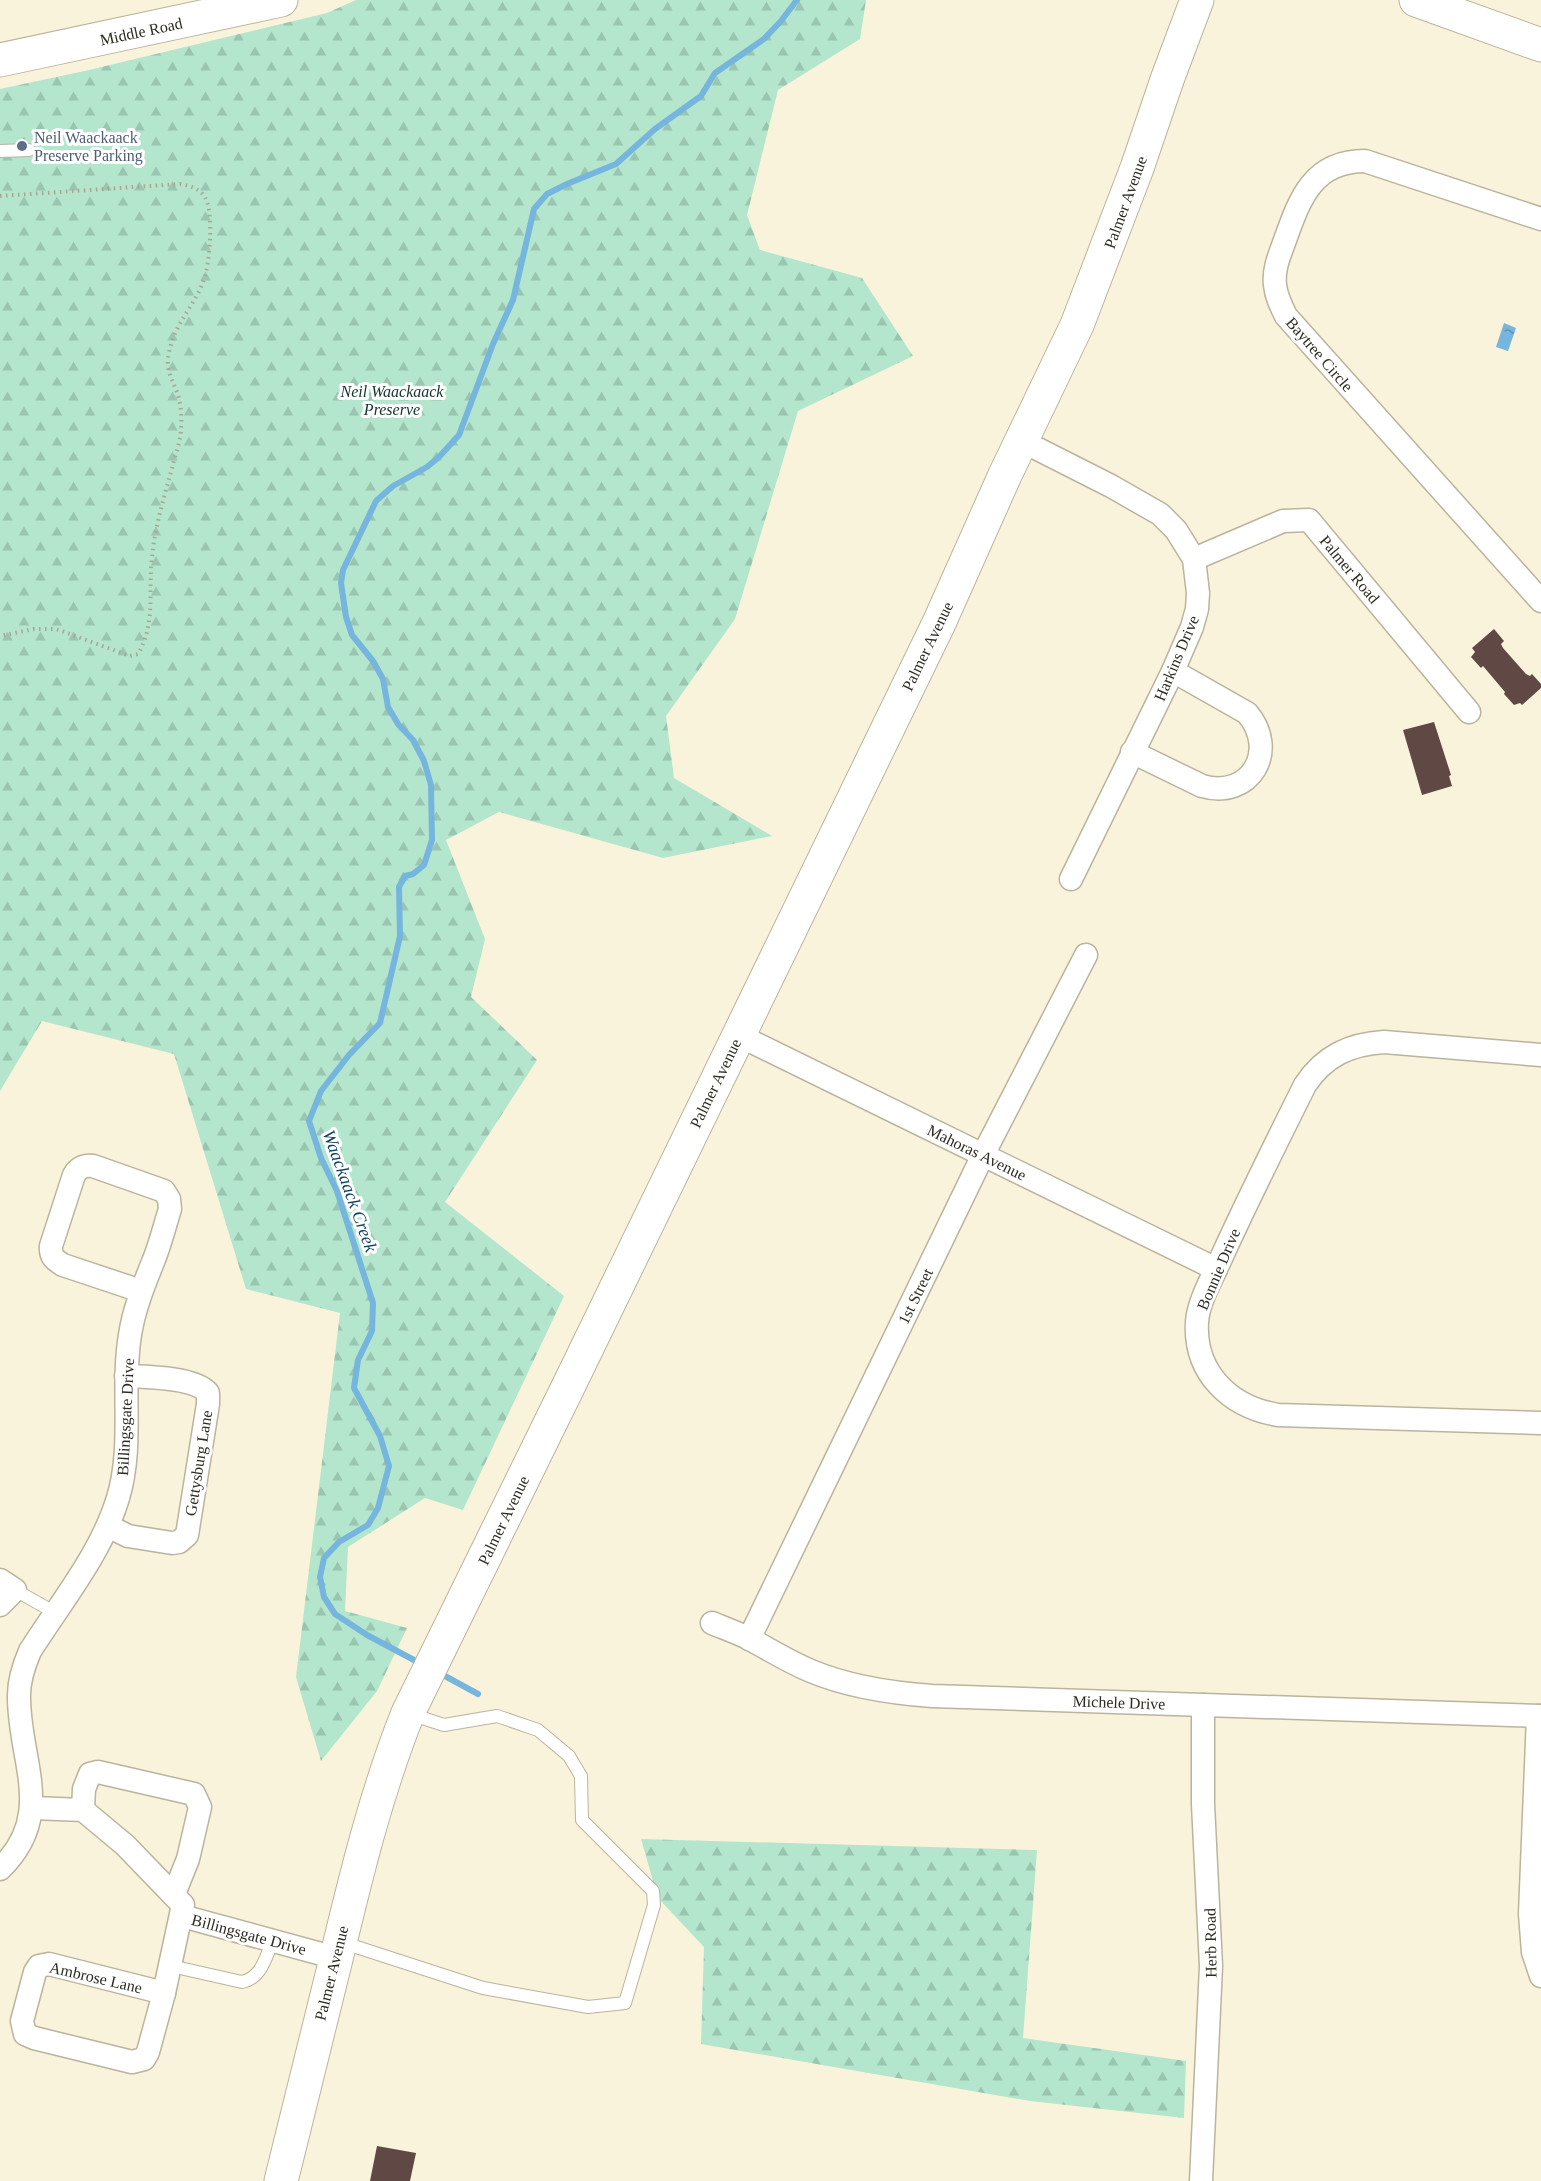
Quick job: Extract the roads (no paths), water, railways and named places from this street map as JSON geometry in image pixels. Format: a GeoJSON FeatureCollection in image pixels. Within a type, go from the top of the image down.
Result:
{"type":"FeatureCollection","features":[{"type":"Feature","properties":{"kind":"street","name":"Middle Road"},"geometry":{"type":"LineString","coordinates":[[0,60],[281,0]]}},
{"type":"Feature","properties":{"kind":"street","name":"Palmer Avenue"},"geometry":{"type":"LineString","coordinates":[[281,2181],[375,1807],[392,1752],[408,1713],[939,623],[1077,325],[1101,266],[1197,0]]}},
{"type":"Feature","properties":{"kind":"street"},"geometry":{"type":"LineString","coordinates":[[1416,0],[1541,45]]}},
{"type":"Feature","properties":{"kind":"street","name":"Baytree Circle"},"geometry":{"type":"LineString","coordinates":[[1541,219],[1365,161],[1340,164],[1328,169],[1302,195],[1276,267],[1275,284],[1278,301],[1286,316],[1541,601]]}},
{"type":"Feature","properties":{"kind":"street","name":"Harkins Drive"},"geometry":{"type":"LineString","coordinates":[[1022,441],[1111,486],[1160,514],[1176,531],[1194,559],[1198,593],[1192,627],[1173,671],[1071,879]]}},
{"type":"Feature","properties":{"kind":"street","name":"Palmer Road"},"geometry":{"type":"LineString","coordinates":[[1194,559],[1283,521],[1309,520],[1469,712]]}},
{"type":"Feature","properties":{"kind":"street"},"geometry":{"type":"LineString","coordinates":[[1132,752],[1212,789],[1225,789],[1238,784],[1249,776],[1257,765],[1261,752],[1261,735],[1256,723],[1247,713],[1173,671]]}},
{"type":"Feature","properties":{"kind":"street","name":"1st Street"},"geometry":{"type":"LineString","coordinates":[[749,1639],[983,1155],[1086,955]]}},
{"type":"Feature","properties":{"kind":"street","name":"Mahoras Avenue"},"geometry":{"type":"LineString","coordinates":[[738,1035],[1216,1269]]}},
{"type":"Feature","properties":{"kind":"street","name":"Bonnie Drive"},"geometry":{"type":"LineString","coordinates":[[1541,1055],[1384,1042],[1364,1043],[1348,1048],[1330,1058],[1312,1074],[1305,1085],[1216,1269],[1198,1311],[1197,1338],[1202,1358],[1212,1377],[1228,1395],[1245,1406],[1278,1414],[1541,1423]]}},
{"type":"Feature","properties":{"kind":"street","name":"Billingsgate Drive"},"geometry":{"type":"LineString","coordinates":[[0,1869],[17,1848],[26,1831],[33,1808],[19,1692],[23,1670],[30,1651],[108,1526],[123,1480],[127,1447],[126,1376],[130,1333],[141,1291],[170,1209],[169,1199],[164,1191],[85,1165],[74,1175],[51,1246],[50,1252],[53,1259],[63,1265],[141,1291]]}},
{"type":"Feature","properties":{"kind":"street","name":"Gettysburg Lane"},"geometry":{"type":"LineString","coordinates":[[108,1526],[128,1536],[172,1543],[179,1542],[187,1535],[208,1404],[208,1393],[198,1384],[152,1377],[126,1376]]}},
{"type":"Feature","properties":{"kind":"street","name":"Michele Drive"},"geometry":{"type":"LineString","coordinates":[[712,1623],[813,1672],[852,1685],[892,1693],[1539,1716]]}},
{"type":"Feature","properties":{"kind":"street","name":"Herb Road"},"geometry":{"type":"LineString","coordinates":[[1201,2181],[1211,1966],[1203,1804],[1203,1705]]}},
{"type":"Feature","properties":{"kind":"street"},"geometry":{"type":"LineString","coordinates":[[1539,1716],[1530,1914],[1533,1952],[1541,1976]]}},
{"type":"Feature","properties":{"kind":"street"},"geometry":{"type":"LineString","coordinates":[[33,1808],[83,1810],[84,1789],[90,1774],[98,1772],[194,1794],[200,1807],[188,1859],[174,1894]]}},
{"type":"Feature","properties":{"kind":"street","name":"Billingsgate Drive"},"geometry":{"type":"LineString","coordinates":[[83,1810],[125,1845],[174,1894],[183,1905],[182,1916],[273,1940],[338,1950]]}},
{"type":"Feature","properties":{"kind":"street","name":"Ambrose Lane"},"geometry":{"type":"LineString","coordinates":[[164,1993],[49,1964],[39,1966],[35,1972],[22,2021],[25,2034],[132,2061],[144,2060],[164,1993],[182,1916]]}},
{"type":"Feature","properties":{"kind":"lane"},"geometry":{"type":"LineString","coordinates":[[0,151],[28,150]]}},
{"type":"Feature","properties":{"kind":"lane"},"geometry":{"type":"LineString","coordinates":[[5,1592],[54,1612]]}},
{"type":"Feature","properties":{"kind":"lane"},"geometry":{"type":"LineString","coordinates":[[338,1950],[483,1988],[588,2007],[625,2003],[654,1905],[653,1892],[582,1821],[581,1776],[569,1756],[538,1730],[497,1716],[444,1725],[408,1713]]}},
{"type":"Feature","properties":{"kind":"lane"},"geometry":{"type":"LineString","coordinates":[[171,1966],[242,1982],[250,1980],[258,1974],[273,1940]]}},
{"type":"Feature","properties":{"kind":"water"},"geometry":{"type":"Polygon","coordinates":[[[1504,323],[1516,328],[1508,351],[1496,347],[1504,323]]]}},
{"type":"Feature","properties":{"kind":"waterway","name":"Waackaack Creek"},"geometry":{"type":"LineString","coordinates":[[414,1660],[367,1635],[335,1614],[324,1597],[320,1577],[324,1558],[339,1542],[368,1525],[378,1508],[389,1466],[380,1436],[354,1388],[358,1360],[372,1331],[373,1303],[337,1191],[321,1158],[309,1121],[321,1091],[349,1055],[380,1023],[400,936],[399,887],[405,876],[413,874],[424,865],[432,840],[431,785],[424,761],[413,740],[398,724],[388,707],[383,679],[373,661],[352,635],[346,617],[341,583],[343,570],[376,501],[393,486],[427,467],[459,435],[493,344],[513,300],[534,209],[547,194],[616,164],[655,129],[701,96],[715,73],[764,39],[797,0]]}},
{"type":"Feature","properties":{"kind":"waterway","name":"Waackaack Creek"},"geometry":{"type":"LineString","coordinates":[[445,1676],[478,1694]]}},
{"type":"Feature","properties":{"kind":"place","name":"Neil Waackaack Preserve Parking"},"geometry":{"type":"Point","coordinates":[22,146]}},
{"type":"Feature","properties":{"kind":"park label","name":"Neil Waackaack Preserve"},"geometry":{"type":"Point","coordinates":[392,400]}}]}
